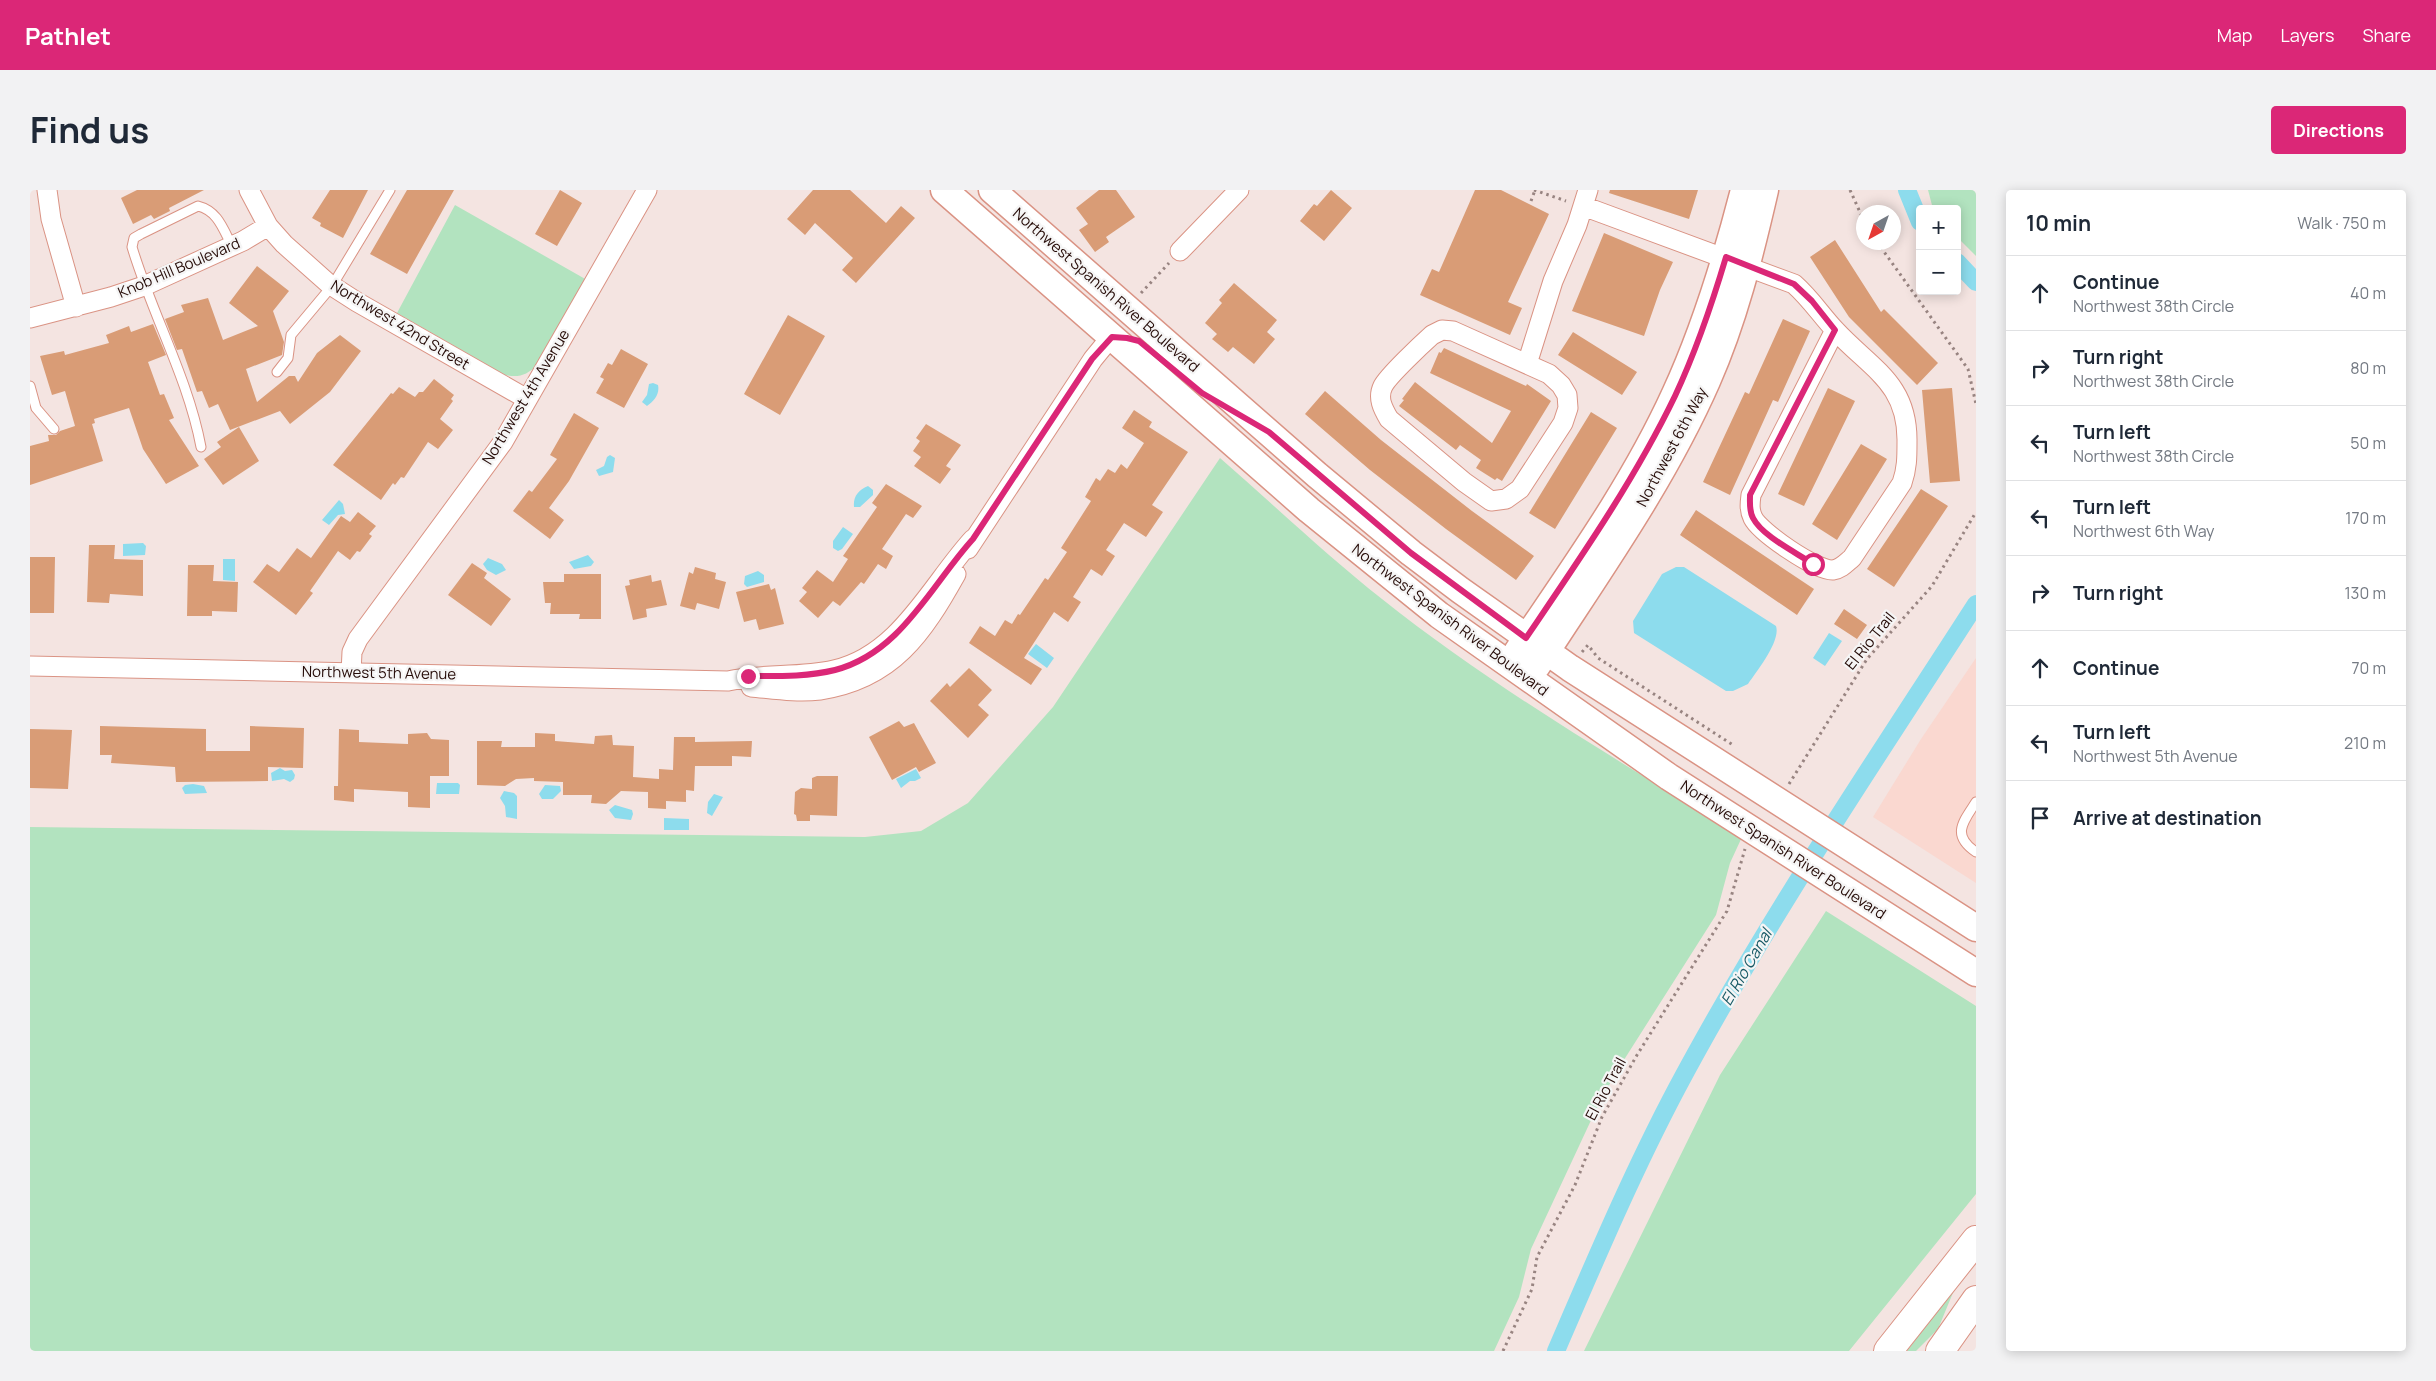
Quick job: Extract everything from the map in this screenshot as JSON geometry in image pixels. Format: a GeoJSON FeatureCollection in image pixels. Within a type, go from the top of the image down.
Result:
{"type":"FeatureCollection","features":[{"type":"Feature","properties":{"kind":"highway"},"geometry":{"type":"LineString","coordinates":[[1869,1351],[1909,1301],[1971,1246]]}},
{"type":"Feature","properties":{"kind":"highway"},"geometry":{"type":"LineString","coordinates":[[1888,1351],[1971,1246]]}},
{"type":"Feature","properties":{"kind":"highway"},"geometry":{"type":"LineString","coordinates":[[1940,1351],[1976,1300]]}},
{"type":"Feature","properties":{"kind":"main road","name":"Northwest Spanish River Boulevard"},"geometry":{"type":"LineString","coordinates":[[944,190],[1353,547],[1439,615],[1669,777],[1976,974]]}},
{"type":"Feature","properties":{"kind":"main road","name":"Northwest Spanish River Boulevard"},"geometry":{"type":"LineString","coordinates":[[992,190],[1405,548],[1536,645],[1976,928]]}},
{"type":"Feature","properties":{"kind":"main road","name":"Northwest 6th Way"},"geometry":{"type":"LineString","coordinates":[[1518,672],[1536,645],[1626,532],[1674,448],[1707,381],[1724,339],[1737,261],[1744,190]]}},
{"type":"Feature","properties":{"kind":"main road","name":"Northwest 6th Way"},"geometry":{"type":"LineString","coordinates":[[1737,261],[1765,190]]}},
{"type":"Feature","properties":{"kind":"main road"},"geometry":{"type":"LineString","coordinates":[[1112,337],[1139,341],[1202,393],[1269,432]]}},
{"type":"Feature","properties":{"kind":"street"},"geometry":{"type":"LineString","coordinates":[[47,190],[51,219],[76,307]]}},
{"type":"Feature","properties":{"kind":"street","name":"Northwest 42nd Street"},"geometry":{"type":"LineString","coordinates":[[249,190],[268,226],[303,262],[332,286],[527,400]]}},
{"type":"Feature","properties":{"kind":"street","name":"Northwest 4th Avenue"},"geometry":{"type":"LineString","coordinates":[[351,673],[352,652],[358,639],[503,442],[647,190]]}},
{"type":"Feature","properties":{"kind":"street"},"geometry":{"type":"LineString","coordinates":[[1180,251],[1240,190]]}},
{"type":"Feature","properties":{"kind":"street"},"geometry":{"type":"LineString","coordinates":[[1527,364],[1552,281],[1580,199],[1794,284],[1812,301],[1835,330],[1880,372],[1902,403],[1908,421],[1907,470],[1902,484],[1852,558],[1844,566],[1834,570],[1813,564],[1760,528],[1749,508],[1750,495],[1835,330]]}},
{"type":"Feature","properties":{"kind":"street","name":"Knob Hill Boulevard"},"geometry":{"type":"LineString","coordinates":[[30,318],[76,307],[144,286],[232,246],[268,226]]}},
{"type":"Feature","properties":{"kind":"street"},"geometry":{"type":"LineString","coordinates":[[1442,330],[1453,331],[1527,364],[1549,374],[1561,385],[1567,395],[1568,408],[1562,423],[1520,488],[1506,499],[1491,501],[1464,482],[1389,419],[1383,409],[1380,398],[1383,386],[1426,340],[1442,330]]}},
{"type":"Feature","properties":{"kind":"street","name":"Northwest 5th Avenue"},"geometry":{"type":"LineString","coordinates":[[30,666],[728,681],[748,676],[812,674],[835,670],[868,656],[900,631],[954,560],[973,539],[1092,359],[1112,337]]}},
{"type":"Feature","properties":{"kind":"lane"},"geometry":{"type":"LineString","coordinates":[[277,372],[288,358],[291,335],[332,286],[390,190]]}},
{"type":"Feature","properties":{"kind":"lane"},"geometry":{"type":"LineString","coordinates":[[201,447],[196,420],[144,286],[132,247],[134,238],[198,206],[206,208],[216,215],[232,246]]}},
{"type":"Feature","properties":{"kind":"lane"},"geometry":{"type":"LineString","coordinates":[[30,386],[36,408],[54,429]]}},
{"type":"Feature","properties":{"kind":"lane"},"geometry":{"type":"LineString","coordinates":[[1976,802],[1962,823],[1961,831],[1963,840],[1976,852]]}},
{"type":"Feature","properties":{"kind":"path"},"geometry":{"type":"LineString","coordinates":[[1531,201],[1535,190],[1580,199]]}},
{"type":"Feature","properties":{"kind":"path"},"geometry":{"type":"LineString","coordinates":[[1850,190],[1857,205]]}},
{"type":"Feature","properties":{"kind":"path"},"geometry":{"type":"LineString","coordinates":[[1883,250],[1968,369],[1976,404]]}},
{"type":"Feature","properties":{"kind":"path"},"geometry":{"type":"LineString","coordinates":[[1127,308],[1180,251]]}},
{"type":"Feature","properties":{"kind":"path","name":"El Rio Trail"},"geometry":{"type":"LineString","coordinates":[[1786,788],[1867,659],[1932,586],[1976,512]]}},
{"type":"Feature","properties":{"kind":"path","name":"El Rio Trail"},"geometry":{"type":"LineString","coordinates":[[1503,1351],[1532,1289],[1537,1257],[1576,1185],[1602,1118],[1637,1055],[1727,911],[1746,846]]}},
{"type":"Feature","properties":{"kind":"shaded area"},"geometry":{"type":"Polygon","coordinates":[[[1976,658],[1976,883],[1873,817],[1921,739],[1976,658]]]}},
{"type":"Feature","properties":{"kind":"green space"},"geometry":{"type":"Polygon","coordinates":[[[1928,190],[1976,190],[1976,256],[1961,241],[1961,205],[1932,205],[1928,190]]]}},
{"type":"Feature","properties":{"kind":"green space"},"geometry":{"type":"Polygon","coordinates":[[[455,205],[587,280],[537,365],[522,375],[505,375],[397,313],[455,205]]]}},
{"type":"Feature","properties":{"kind":"green space"},"geometry":{"type":"Polygon","coordinates":[[[1220,458],[1341,565],[1425,632],[1513,694],[1742,837],[1730,863],[1716,915],[1615,1074],[1593,1116],[1531,1249],[1519,1297],[1494,1351],[30,1351],[30,827],[865,837],[921,831],[968,803],[1053,707],[1220,458]]]}},
{"type":"Feature","properties":{"kind":"green space"},"geometry":{"type":"Polygon","coordinates":[[[1826,911],[1976,1006],[1976,1194],[1849,1351],[1584,1351],[1720,1075],[1826,911]]]}},
{"type":"Feature","properties":{"kind":"green space"},"geometry":{"type":"Polygon","coordinates":[[[1957,1283],[1938,1329],[1916,1351],[1907,1351],[1957,1283]]]}},
{"type":"Feature","properties":{"kind":"water"},"geometry":{"type":"Polygon","coordinates":[[[649,384],[658,385],[658,391],[654,400],[647,406],[642,402],[647,395],[649,384]]]}},
{"type":"Feature","properties":{"kind":"water"},"geometry":{"type":"Polygon","coordinates":[[[610,455],[615,458],[613,472],[599,476],[596,470],[604,466],[607,457],[610,455]]]}},
{"type":"Feature","properties":{"kind":"water"},"geometry":{"type":"Polygon","coordinates":[[[868,486],[873,490],[873,495],[860,507],[854,507],[854,500],[857,494],[868,486]]]}},
{"type":"Feature","properties":{"kind":"water"},"geometry":{"type":"Polygon","coordinates":[[[339,500],[343,504],[345,514],[338,515],[329,525],[322,520],[339,500]]]}},
{"type":"Feature","properties":{"kind":"water"},"geometry":{"type":"Polygon","coordinates":[[[843,527],[853,534],[842,549],[838,551],[833,548],[833,541],[843,527]]]}},
{"type":"Feature","properties":{"kind":"water"},"geometry":{"type":"Polygon","coordinates":[[[143,543],[146,546],[145,555],[123,556],[123,544],[143,543]]]}},
{"type":"Feature","properties":{"kind":"water"},"geometry":{"type":"Polygon","coordinates":[[[588,555],[594,562],[591,566],[574,569],[569,562],[588,555]]]}},
{"type":"Feature","properties":{"kind":"water"},"geometry":{"type":"Polygon","coordinates":[[[488,558],[502,564],[506,570],[496,575],[487,570],[483,564],[488,558]]]}},
{"type":"Feature","properties":{"kind":"water"},"geometry":{"type":"Polygon","coordinates":[[[223,559],[235,559],[235,581],[223,580],[223,559]]]}},
{"type":"Feature","properties":{"kind":"water"},"geometry":{"type":"Polygon","coordinates":[[[1676,567],[1684,567],[1776,626],[1777,632],[1772,648],[1748,684],[1733,691],[1726,691],[1634,633],[1633,621],[1662,574],[1676,567]]]}},
{"type":"Feature","properties":{"kind":"water"},"geometry":{"type":"Polygon","coordinates":[[[758,571],[764,575],[764,582],[747,587],[744,584],[745,576],[758,571]]]}},
{"type":"Feature","properties":{"kind":"water"},"geometry":{"type":"Polygon","coordinates":[[[1829,633],[1842,641],[1825,666],[1813,658],[1829,633]]]}},
{"type":"Feature","properties":{"kind":"water"},"geometry":{"type":"Polygon","coordinates":[[[1036,644],[1054,658],[1047,668],[1028,654],[1036,644]]]}},
{"type":"Feature","properties":{"kind":"water"},"geometry":{"type":"Polygon","coordinates":[[[280,768],[285,771],[292,770],[295,775],[294,779],[290,782],[284,779],[272,781],[271,773],[280,768]]]}},
{"type":"Feature","properties":{"kind":"water"},"geometry":{"type":"Polygon","coordinates":[[[916,769],[921,778],[910,781],[901,788],[896,779],[916,769]]]}},
{"type":"Feature","properties":{"kind":"water"},"geometry":{"type":"Polygon","coordinates":[[[437,783],[458,783],[460,785],[459,794],[436,794],[437,783]]]}},
{"type":"Feature","properties":{"kind":"water"},"geometry":{"type":"Polygon","coordinates":[[[185,785],[204,786],[207,793],[185,794],[182,788],[185,785]]]}},
{"type":"Feature","properties":{"kind":"water"},"geometry":{"type":"Polygon","coordinates":[[[545,785],[560,786],[561,791],[553,799],[542,799],[539,794],[545,785]]]}},
{"type":"Feature","properties":{"kind":"water"},"geometry":{"type":"Polygon","coordinates":[[[504,791],[514,793],[517,796],[517,819],[506,817],[505,806],[500,798],[504,791]]]}},
{"type":"Feature","properties":{"kind":"water"},"geometry":{"type":"Polygon","coordinates":[[[714,794],[723,797],[712,816],[707,813],[708,802],[714,794]]]}},
{"type":"Feature","properties":{"kind":"water"},"geometry":{"type":"Polygon","coordinates":[[[615,805],[632,810],[631,820],[615,818],[609,810],[615,805]]]}},
{"type":"Feature","properties":{"kind":"water"},"geometry":{"type":"Polygon","coordinates":[[[664,818],[689,819],[689,830],[664,830],[664,818]]]}},
{"type":"Feature","properties":{"kind":"building"},"geometry":{"type":"Polygon","coordinates":[[[137,190],[204,190],[169,208],[170,211],[154,219],[151,215],[133,224],[121,198],[137,190]]]}},
{"type":"Feature","properties":{"kind":"building"},"geometry":{"type":"Polygon","coordinates":[[[330,190],[368,190],[343,238],[320,226],[321,223],[312,218],[330,190]]]}},
{"type":"Feature","properties":{"kind":"building"},"geometry":{"type":"Polygon","coordinates":[[[407,190],[454,190],[407,274],[370,254],[407,190]]]}},
{"type":"Feature","properties":{"kind":"building"},"geometry":{"type":"Polygon","coordinates":[[[560,190],[582,203],[557,246],[535,234],[560,190]]]}},
{"type":"Feature","properties":{"kind":"building"},"geometry":{"type":"Polygon","coordinates":[[[813,190],[850,190],[886,223],[901,206],[915,218],[856,283],[842,270],[853,258],[815,223],[805,235],[787,219],[813,190]]]}},
{"type":"Feature","properties":{"kind":"building"},"geometry":{"type":"Polygon","coordinates":[[[1099,190],[1116,190],[1135,217],[1106,237],[1109,242],[1095,252],[1079,230],[1088,224],[1076,208],[1099,190]]]}},
{"type":"Feature","properties":{"kind":"building"},"geometry":{"type":"Polygon","coordinates":[[[1331,190],[1352,208],[1324,241],[1300,221],[1314,204],[1317,206],[1331,190]]]}},
{"type":"Feature","properties":{"kind":"building"},"geometry":{"type":"Polygon","coordinates":[[[1475,190],[1501,190],[1549,214],[1508,302],[1522,308],[1510,335],[1420,295],[1432,269],[1439,272],[1475,190]]]}},
{"type":"Feature","properties":{"kind":"building"},"geometry":{"type":"Polygon","coordinates":[[[1610,190],[1698,190],[1689,219],[1609,193],[1610,190]]]}},
{"type":"Feature","properties":{"kind":"building"},"geometry":{"type":"Polygon","coordinates":[[[1604,233],[1673,262],[1660,290],[1644,336],[1572,311],[1604,233]]]}},
{"type":"Feature","properties":{"kind":"building"},"geometry":{"type":"Polygon","coordinates":[[[1835,240],[1881,312],[1884,309],[1938,363],[1917,385],[1849,317],[1810,257],[1835,240]]]}},
{"type":"Feature","properties":{"kind":"building"},"geometry":{"type":"Polygon","coordinates":[[[257,266],[289,291],[273,311],[284,342],[282,355],[246,369],[257,402],[289,376],[295,376],[298,382],[317,353],[340,335],[361,351],[330,392],[290,424],[280,411],[230,430],[218,404],[209,408],[202,391],[197,392],[182,349],[177,350],[165,319],[184,312],[181,305],[208,298],[223,340],[258,326],[229,303],[257,266]]]}},
{"type":"Feature","properties":{"kind":"building"},"geometry":{"type":"Polygon","coordinates":[[[1234,283],[1277,320],[1267,332],[1275,339],[1254,364],[1233,347],[1228,352],[1212,339],[1217,334],[1205,323],[1222,303],[1219,300],[1234,283]]]}},
{"type":"Feature","properties":{"kind":"building"},"geometry":{"type":"Polygon","coordinates":[[[788,315],[825,336],[780,415],[744,394],[788,315]]]}},
{"type":"Feature","properties":{"kind":"building"},"geometry":{"type":"Polygon","coordinates":[[[1783,319],[1810,331],[1778,402],[1773,400],[1730,495],[1703,482],[1745,392],[1749,394],[1783,319]]]}},
{"type":"Feature","properties":{"kind":"building"},"geometry":{"type":"Polygon","coordinates":[[[153,324],[166,355],[148,362],[160,395],[164,394],[174,418],[169,420],[199,466],[166,484],[143,449],[129,408],[94,419],[95,423],[92,424],[103,461],[30,485],[30,446],[49,441],[48,435],[56,435],[60,431],[75,426],[65,391],[52,395],[40,356],[64,351],[65,355],[109,343],[106,335],[129,326],[131,332],[153,324]]]}},
{"type":"Feature","properties":{"kind":"building"},"geometry":{"type":"Polygon","coordinates":[[[1573,332],[1637,372],[1622,395],[1558,355],[1573,332]]]}},
{"type":"Feature","properties":{"kind":"building"},"geometry":{"type":"Polygon","coordinates":[[[1444,348],[1526,386],[1527,384],[1551,401],[1502,481],[1497,478],[1495,480],[1476,468],[1481,460],[1460,445],[1456,450],[1399,406],[1415,382],[1492,443],[1511,411],[1430,373],[1439,352],[1441,353],[1444,348]]]}},
{"type":"Feature","properties":{"kind":"building"},"geometry":{"type":"Polygon","coordinates":[[[621,349],[648,364],[624,408],[596,393],[604,379],[600,377],[608,363],[612,365],[621,349]]]}},
{"type":"Feature","properties":{"kind":"building"},"geometry":{"type":"Polygon","coordinates":[[[434,379],[454,395],[451,399],[453,401],[440,419],[453,430],[438,449],[428,442],[404,478],[401,477],[395,485],[393,483],[381,500],[333,465],[391,393],[393,394],[399,387],[415,397],[419,392],[423,392],[434,379]]]}},
{"type":"Feature","properties":{"kind":"building"},"geometry":{"type":"Polygon","coordinates":[[[1828,388],[1855,401],[1804,506],[1778,494],[1828,388]]]}},
{"type":"Feature","properties":{"kind":"building"},"geometry":{"type":"Polygon","coordinates":[[[1952,388],[1960,481],[1930,483],[1922,390],[1952,388]]]}},
{"type":"Feature","properties":{"kind":"building"},"geometry":{"type":"Polygon","coordinates":[[[1325,391],[1381,440],[1472,511],[1534,556],[1516,580],[1370,470],[1305,414],[1325,391]]]}},
{"type":"Feature","properties":{"kind":"building"},"geometry":{"type":"Polygon","coordinates":[[[1134,410],[1152,422],[1149,427],[1188,452],[1152,505],[1163,512],[1146,537],[1124,523],[1106,550],[1115,556],[1102,576],[1091,569],[1073,597],[1081,602],[1068,622],[1054,612],[1024,658],[1042,669],[1031,685],[969,643],[980,626],[995,636],[1005,620],[1012,624],[1045,578],[1048,580],[1067,552],[1061,548],[1091,501],[1085,497],[1096,478],[1100,481],[1108,469],[1115,473],[1121,464],[1127,469],[1144,443],[1122,428],[1134,410]]]}},
{"type":"Feature","properties":{"kind":"building"},"geometry":{"type":"Polygon","coordinates":[[[1591,412],[1617,428],[1555,529],[1529,513],[1591,412]]]}},
{"type":"Feature","properties":{"kind":"building"},"geometry":{"type":"Polygon","coordinates":[[[574,413],[599,428],[569,481],[549,508],[564,520],[550,539],[513,511],[529,490],[532,492],[557,459],[550,455],[574,413]]]}},
{"type":"Feature","properties":{"kind":"building"},"geometry":{"type":"Polygon","coordinates":[[[926,424],[961,445],[946,466],[951,469],[940,484],[914,466],[921,457],[913,451],[920,441],[916,438],[926,424]]]}},
{"type":"Feature","properties":{"kind":"building"},"geometry":{"type":"Polygon","coordinates":[[[239,427],[259,461],[223,485],[204,459],[221,447],[217,442],[239,427]]]}},
{"type":"Feature","properties":{"kind":"building"},"geometry":{"type":"Polygon","coordinates":[[[1861,444],[1887,459],[1837,540],[1812,524],[1861,444]]]}},
{"type":"Feature","properties":{"kind":"building"},"geometry":{"type":"Polygon","coordinates":[[[886,484],[922,506],[913,518],[906,514],[882,549],[893,556],[886,569],[878,564],[864,584],[861,582],[840,606],[833,601],[818,618],[799,601],[807,592],[802,588],[817,570],[833,582],[848,559],[843,556],[877,507],[872,503],[886,484]]]}},
{"type":"Feature","properties":{"kind":"building"},"geometry":{"type":"Polygon","coordinates":[[[1921,489],[1948,506],[1894,587],[1867,569],[1921,489]]]}},
{"type":"Feature","properties":{"kind":"building"},"geometry":{"type":"Polygon","coordinates":[[[1696,510],[1814,589],[1797,615],[1680,535],[1696,510]]]}},
{"type":"Feature","properties":{"kind":"building"},"geometry":{"type":"Polygon","coordinates":[[[358,512],[376,526],[369,534],[372,536],[360,552],[357,551],[350,560],[338,551],[310,591],[313,593],[296,615],[253,582],[267,564],[279,572],[297,548],[311,558],[341,516],[350,522],[358,512]]]}},
{"type":"Feature","properties":{"kind":"building"},"geometry":{"type":"Polygon","coordinates":[[[89,545],[115,545],[114,559],[143,560],[143,596],[110,594],[109,603],[87,602],[89,545]]]}},
{"type":"Feature","properties":{"kind":"building"},"geometry":{"type":"Polygon","coordinates":[[[30,557],[55,557],[54,613],[30,613],[30,557]]]}},
{"type":"Feature","properties":{"kind":"building"},"geometry":{"type":"Polygon","coordinates":[[[472,563],[487,573],[484,578],[511,599],[491,626],[448,595],[472,563]]]}},
{"type":"Feature","properties":{"kind":"building"},"geometry":{"type":"Polygon","coordinates":[[[188,565],[214,565],[213,581],[238,582],[237,612],[212,611],[212,616],[187,616],[188,565]]]}},
{"type":"Feature","properties":{"kind":"building"},"geometry":{"type":"Polygon","coordinates":[[[695,567],[716,573],[715,579],[726,582],[719,609],[697,603],[695,610],[680,606],[689,572],[693,574],[695,567]]]}},
{"type":"Feature","properties":{"kind":"building"},"geometry":{"type":"Polygon","coordinates":[[[564,574],[601,574],[601,619],[579,619],[580,614],[550,614],[551,603],[545,603],[543,582],[564,582],[564,574]]]}},
{"type":"Feature","properties":{"kind":"building"},"geometry":{"type":"Polygon","coordinates":[[[651,575],[652,582],[661,580],[667,605],[646,609],[647,617],[633,620],[625,586],[630,585],[629,580],[651,575]]]}},
{"type":"Feature","properties":{"kind":"building"},"geometry":{"type":"Polygon","coordinates":[[[769,584],[771,590],[775,588],[784,624],[759,630],[756,619],[744,622],[736,592],[769,584]]]}},
{"type":"Feature","properties":{"kind":"building"},"geometry":{"type":"Polygon","coordinates":[[[1844,609],[1867,625],[1857,639],[1834,624],[1844,609]]]}},
{"type":"Feature","properties":{"kind":"building"},"geometry":{"type":"Polygon","coordinates":[[[969,668],[992,690],[978,705],[989,715],[968,738],[930,701],[947,683],[950,687],[969,668]]]}},
{"type":"Feature","properties":{"kind":"building"},"geometry":{"type":"Polygon","coordinates":[[[899,721],[904,727],[914,723],[936,763],[919,772],[916,767],[892,780],[869,737],[899,721]]]}},
{"type":"Feature","properties":{"kind":"building"},"geometry":{"type":"Polygon","coordinates":[[[100,726],[206,729],[206,751],[250,751],[250,726],[304,728],[303,768],[268,767],[268,781],[176,782],[175,767],[111,763],[112,755],[100,755],[100,726]]]}},
{"type":"Feature","properties":{"kind":"building"},"geometry":{"type":"Polygon","coordinates":[[[30,729],[72,730],[68,789],[30,788],[30,729]]]}},
{"type":"Feature","properties":{"kind":"building"},"geometry":{"type":"Polygon","coordinates":[[[339,729],[359,730],[359,742],[408,744],[408,734],[427,733],[431,739],[449,740],[449,776],[430,776],[430,808],[408,807],[408,792],[354,789],[354,802],[334,800],[334,786],[338,786],[339,729]]]}},
{"type":"Feature","properties":{"kind":"building"},"geometry":{"type":"Polygon","coordinates":[[[535,733],[555,734],[555,741],[594,744],[595,736],[612,735],[613,745],[634,746],[633,777],[659,779],[659,769],[673,770],[674,737],[695,737],[695,742],[752,741],[751,757],[732,756],[732,766],[695,766],[694,791],[686,790],[686,802],[666,801],[666,809],[648,808],[648,792],[621,791],[606,804],[591,803],[592,795],[563,795],[563,782],[534,781],[534,778],[516,779],[505,786],[477,785],[477,741],[502,741],[501,747],[535,747],[535,733]]]}},
{"type":"Feature","properties":{"kind":"building"},"geometry":{"type":"Polygon","coordinates":[[[817,776],[838,776],[837,816],[810,815],[810,821],[797,821],[794,814],[795,792],[801,788],[812,789],[812,778],[817,776]]]}},
{"type":"Feature","properties":{"kind":"waterway","name":"El Rio Canal"},"geometry":{"type":"LineString","coordinates":[[1907,190],[1916,212]]}},
{"type":"Feature","properties":{"kind":"waterway","name":"El Rio Canal"},"geometry":{"type":"LineString","coordinates":[[1961,266],[1976,282]]}},
{"type":"Feature","properties":{"kind":"waterway","name":"El Rio Canal"},"geometry":{"type":"LineString","coordinates":[[1556,1351],[1644,1153],[1711,1026],[1821,843],[1976,604]]}},
{"type":"Feature","properties":{"kind":"route"},"geometry":{"type":"LineString","coordinates":[[748,676],[812,674],[835,670],[868,656],[886,644],[900,631],[954,560],[973,539],[1092,359],[1112,337],[1139,341],[1212,400],[1269,432],[1317,475],[1411,553],[1526,638],[1606,519],[1637,468],[1689,363],[1726,257],[1794,284],[1812,301],[1835,330],[1750,495],[1749,508],[1760,528],[1813,564]]}}]}
